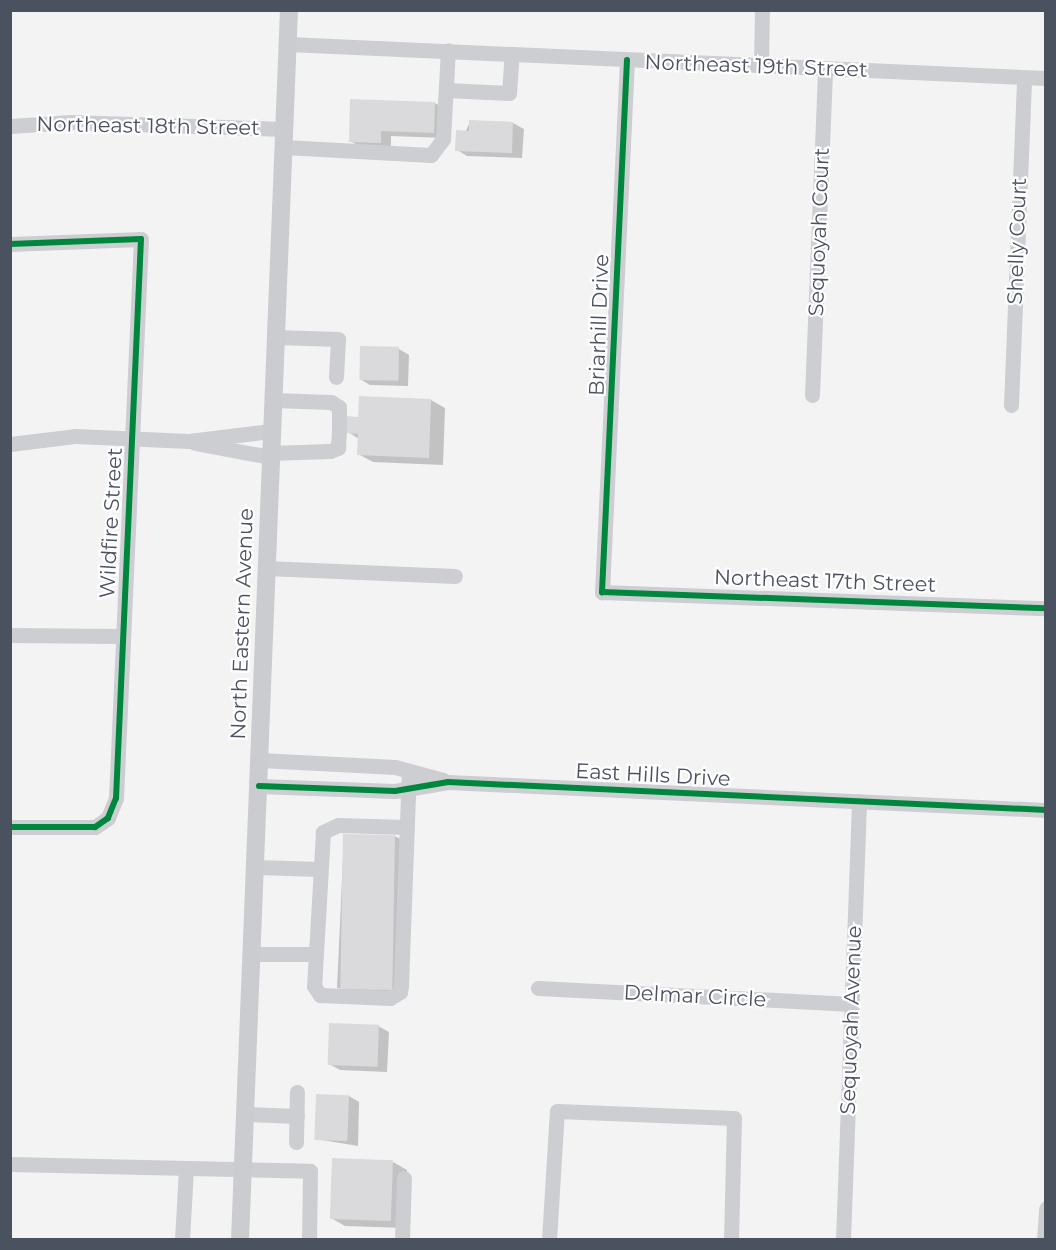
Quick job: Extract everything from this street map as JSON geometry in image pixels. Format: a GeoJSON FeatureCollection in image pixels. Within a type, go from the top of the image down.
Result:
{"type":"FeatureCollection","features":[{"type":"Feature","properties":{"kind":"main road","name":"North Eastern Avenue"},"geometry":{"type":"LineString","coordinates":[[240,1239],[289,10]]}},
{"type":"Feature","properties":{"kind":"street"},"geometry":{"type":"LineString","coordinates":[[761,65],[762,10]]}},
{"type":"Feature","properties":{"kind":"street","name":"Northeast 19th Street"},"geometry":{"type":"LineString","coordinates":[[288,44],[1046,78]]}},
{"type":"Feature","properties":{"kind":"street"},"geometry":{"type":"LineString","coordinates":[[284,147],[431,155],[443,139],[448,50]]}},
{"type":"Feature","properties":{"kind":"street"},"geometry":{"type":"LineString","coordinates":[[446,90],[509,93],[512,54]]}},
{"type":"Feature","properties":{"kind":"street","name":"Briarhill Drive"},"geometry":{"type":"LineString","coordinates":[[602,592],[627,60]]}},
{"type":"Feature","properties":{"kind":"street","name":"Sequoyah Court"},"geometry":{"type":"LineString","coordinates":[[812,395],[825,69]]}},
{"type":"Feature","properties":{"kind":"street","name":"Shelly Court"},"geometry":{"type":"LineString","coordinates":[[1011,405],[1024,77]]}},
{"type":"Feature","properties":{"kind":"street","name":"Northeast 18th Street"},"geometry":{"type":"LineString","coordinates":[[10,126],[71,122],[285,129]]}},
{"type":"Feature","properties":{"kind":"street","name":"Wildfire Street"},"geometry":{"type":"LineString","coordinates":[[10,244],[141,238],[113,808],[95,827],[10,827]]}},
{"type":"Feature","properties":{"kind":"street"},"geometry":{"type":"LineString","coordinates":[[276,337],[338,339],[336,377]]}},
{"type":"Feature","properties":{"kind":"street"},"geometry":{"type":"LineString","coordinates":[[10,444],[61,436],[189,441],[270,455],[330,451],[338,448],[339,407],[331,402],[273,400]]}},
{"type":"Feature","properties":{"kind":"street"},"geometry":{"type":"LineString","coordinates":[[189,441],[272,431]]}},
{"type":"Feature","properties":{"kind":"street"},"geometry":{"type":"LineString","coordinates":[[266,568],[455,576]]}},
{"type":"Feature","properties":{"kind":"street","name":"Northeast 17th Street"},"geometry":{"type":"LineString","coordinates":[[602,592],[1046,608]]}},
{"type":"Feature","properties":{"kind":"street"},"geometry":{"type":"LineString","coordinates":[[10,635],[122,636]]}},
{"type":"Feature","properties":{"kind":"street","name":"East Hills Drive"},"geometry":{"type":"LineString","coordinates":[[260,760],[409,771],[448,782]]}},
{"type":"Feature","properties":{"kind":"street"},"geometry":{"type":"LineString","coordinates":[[407,827],[330,827],[321,838],[314,986],[320,995],[390,998],[400,992],[407,827],[409,771]]}},
{"type":"Feature","properties":{"kind":"street","name":"East Hills Drive"},"geometry":{"type":"LineString","coordinates":[[259,786],[408,789],[448,782],[1046,810]]}},
{"type":"Feature","properties":{"kind":"street","name":"Sequoyah Avenue"},"geometry":{"type":"LineString","coordinates":[[843,1239],[859,801]]}},
{"type":"Feature","properties":{"kind":"street"},"geometry":{"type":"LineString","coordinates":[[256,867],[320,869]]}},
{"type":"Feature","properties":{"kind":"street"},"geometry":{"type":"LineString","coordinates":[[252,954],[315,954]]}},
{"type":"Feature","properties":{"kind":"street","name":"Delmar Circle"},"geometry":{"type":"LineString","coordinates":[[538,988],[852,1004]]}},
{"type":"Feature","properties":{"kind":"street"},"geometry":{"type":"LineString","coordinates":[[296,1142],[297,1092]]}},
{"type":"Feature","properties":{"kind":"street"},"geometry":{"type":"LineString","coordinates":[[549,1239],[557,1111],[734,1118],[731,1239]]}},
{"type":"Feature","properties":{"kind":"street"},"geometry":{"type":"LineString","coordinates":[[246,1114],[297,1116]]}},
{"type":"Feature","properties":{"kind":"street"},"geometry":{"type":"LineString","coordinates":[[10,1164],[310,1171],[309,1239]]}},
{"type":"Feature","properties":{"kind":"street"},"geometry":{"type":"LineString","coordinates":[[182,1239],[186,1167]]}},
{"type":"Feature","properties":{"kind":"street"},"geometry":{"type":"LineString","coordinates":[[402,1239],[404,1178]]}},
{"type":"Feature","properties":{"kind":"street"},"geometry":{"type":"LineString","coordinates":[[1044,1239],[1046,1208]]}},
{"type":"Feature","properties":{"kind":"building"},"geometry":{"type":"Polygon","coordinates":[[[350,99],[435,102],[434,133],[381,131],[381,143],[349,142],[350,99]]]}},
{"type":"Feature","properties":{"kind":"building"},"geometry":{"type":"Polygon","coordinates":[[[469,120],[513,122],[512,153],[455,151],[456,130],[469,131],[469,120]]]}},
{"type":"Feature","properties":{"kind":"building"},"geometry":{"type":"Polygon","coordinates":[[[360,346],[399,347],[398,381],[359,380],[360,346]]]}},
{"type":"Feature","properties":{"kind":"building"},"geometry":{"type":"Polygon","coordinates":[[[359,396],[431,399],[429,458],[357,455],[358,434],[346,433],[347,416],[358,417],[359,396]]]}},
{"type":"Feature","properties":{"kind":"building"},"geometry":{"type":"Polygon","coordinates":[[[343,834],[395,835],[392,990],[340,989],[343,834]]]}},
{"type":"Feature","properties":{"kind":"building"},"geometry":{"type":"Polygon","coordinates":[[[329,1023],[379,1025],[378,1067],[328,1065],[329,1023]]]}},
{"type":"Feature","properties":{"kind":"building"},"geometry":{"type":"Polygon","coordinates":[[[316,1094],[349,1095],[347,1141],[314,1140],[316,1094]]]}},
{"type":"Feature","properties":{"kind":"building"},"geometry":{"type":"Polygon","coordinates":[[[332,1158],[393,1160],[391,1221],[330,1219],[332,1158]]]}},
{"type":"Feature","properties":{"kind":"cycle path"},"geometry":{"type":"LineString","coordinates":[[627,60],[602,592],[1046,608]]}},
{"type":"Feature","properties":{"kind":"cycle path"},"geometry":{"type":"LineString","coordinates":[[10,244],[141,239],[116,798],[108,818],[95,827],[10,827]]}},
{"type":"Feature","properties":{"kind":"cycle path"},"geometry":{"type":"LineString","coordinates":[[259,786],[395,791],[448,782],[1046,810]]}}]}
